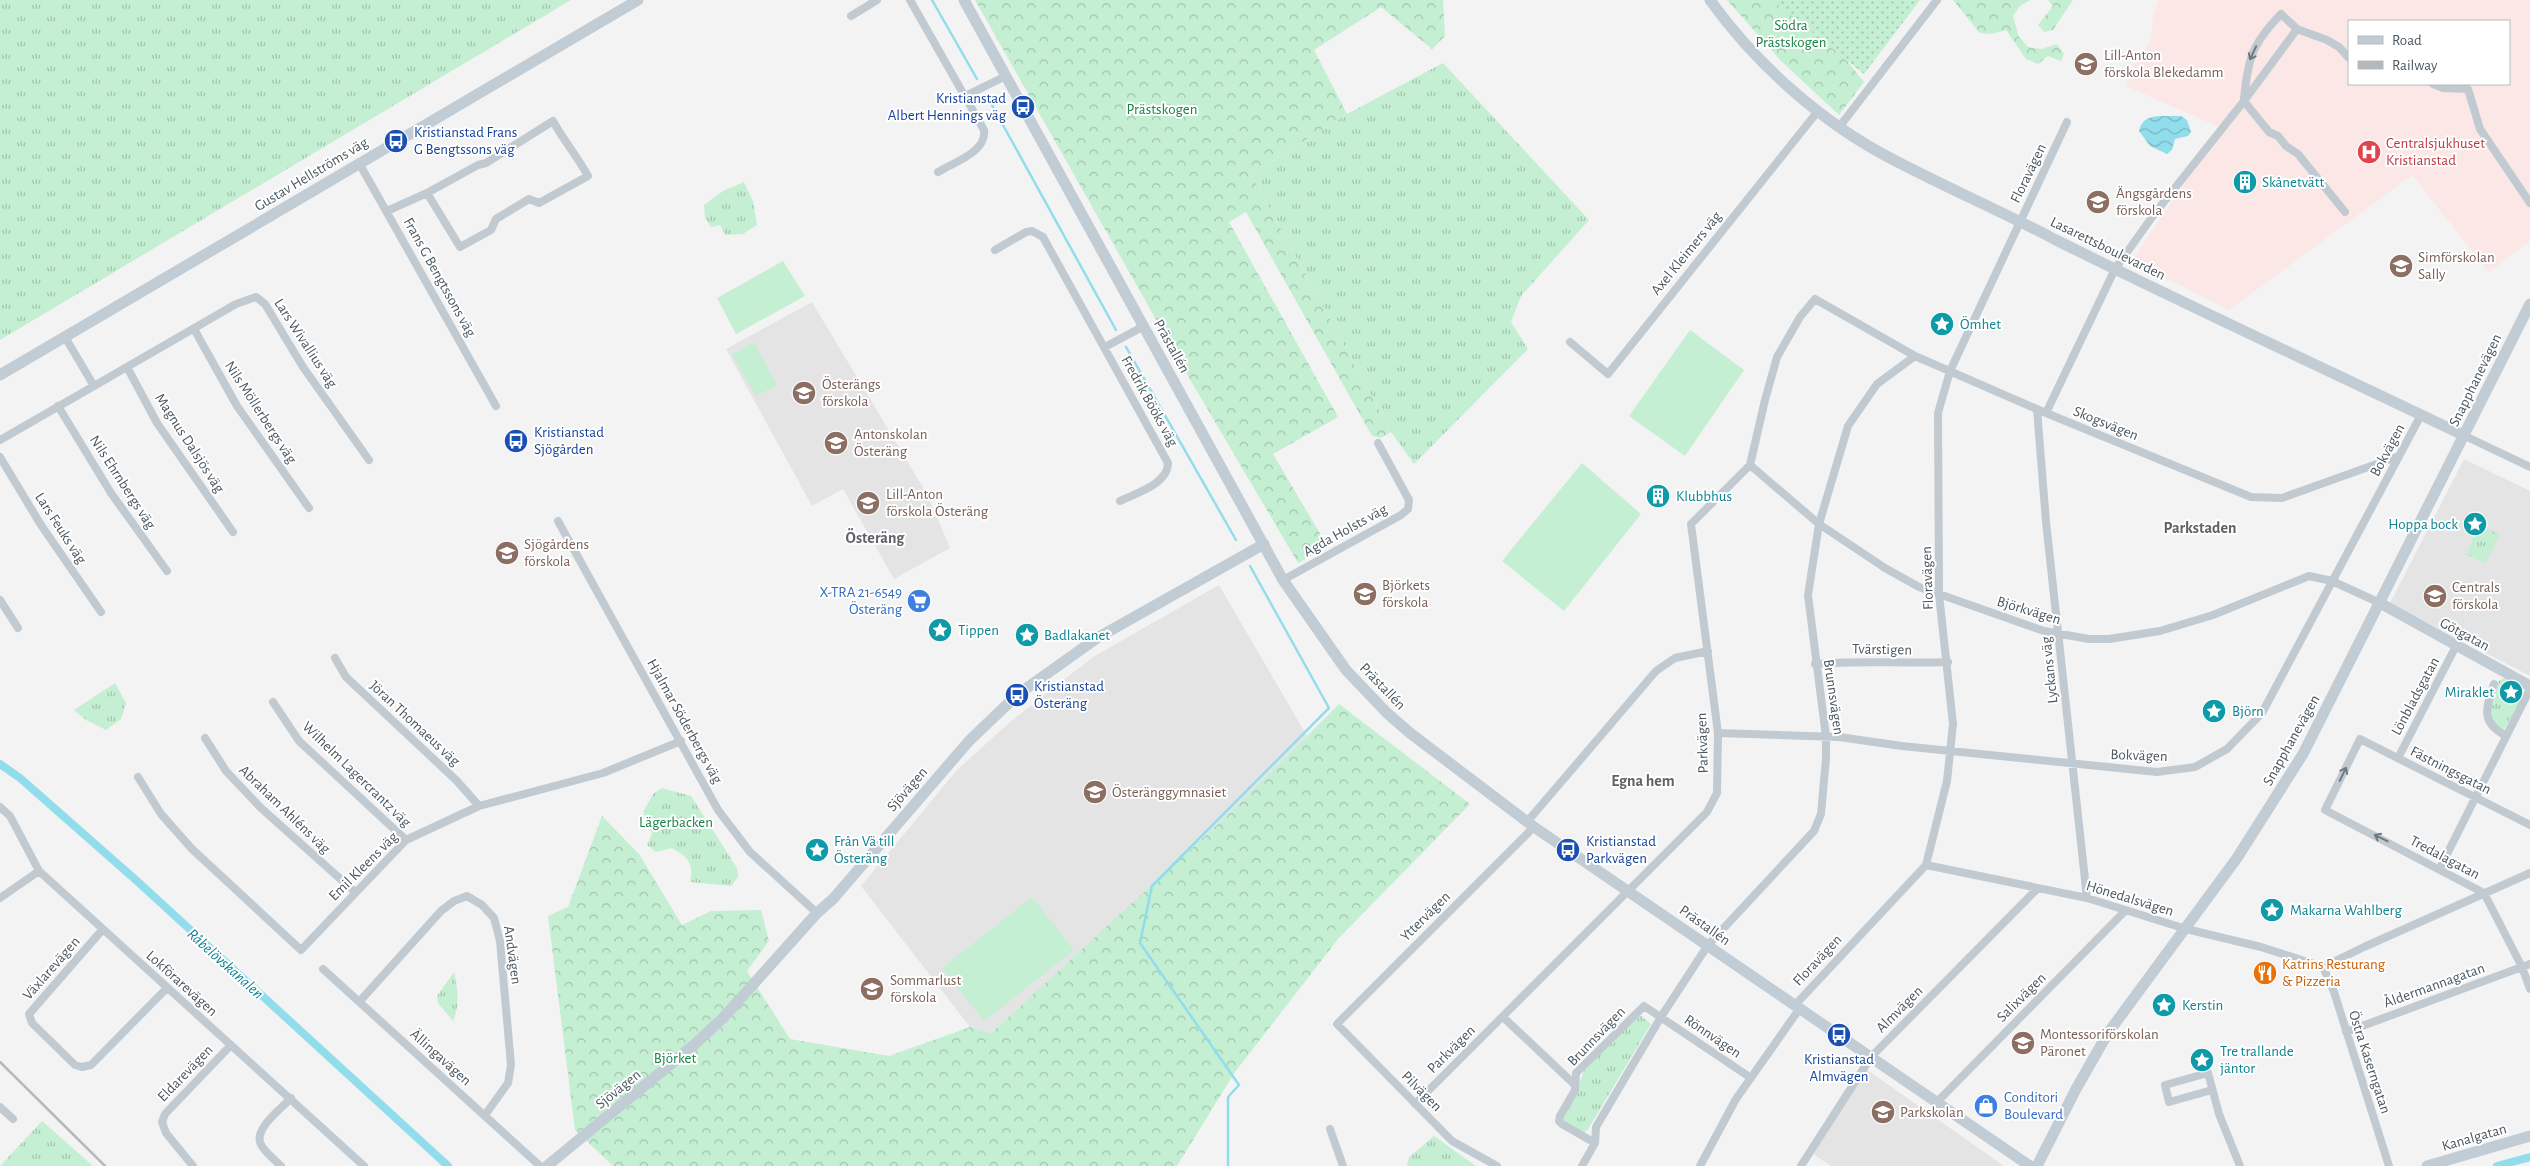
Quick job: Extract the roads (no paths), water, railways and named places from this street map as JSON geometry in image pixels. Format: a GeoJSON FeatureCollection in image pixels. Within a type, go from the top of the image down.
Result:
{"type":"FeatureCollection","features":[{"type":"Feature","properties":{"kind":"street","name":"Gustav Hellströms väg"},"geometry":{"type":"LineString","coordinates":[[0,374],[638,0]]}},
{"type":"Feature","properties":{"kind":"street"},"geometry":{"type":"LineString","coordinates":[[851,16],[877,0]]}},
{"type":"Feature","properties":{"kind":"street"},"geometry":{"type":"LineString","coordinates":[[910,0],[984,130],[984,141],[978,148],[938,172]]}},
{"type":"Feature","properties":{"kind":"street","name":"Prästallén"},"geometry":{"type":"LineString","coordinates":[[964,0],[1283,580],[1346,670],[1380,707],[1410,733],[1530,825],[1628,890],[2030,1166]]}},
{"type":"Feature","properties":{"kind":"street","name":"Lasarettsboulevarden"},"geometry":{"type":"LineString","coordinates":[[1710,0],[1755,54],[1818,111],[1890,158],[2115,269],[2530,467]]}},
{"type":"Feature","properties":{"kind":"street"},"geometry":{"type":"LineString","coordinates":[[1840,126],[1937,0]]}},
{"type":"Feature","properties":{"kind":"street"},"geometry":{"type":"LineString","coordinates":[[2345,212],[2298,154],[2286,146],[2278,136],[2269,132],[2244,101],[2248,64],[2261,35],[2281,14],[2297,29],[2327,40],[2339,47],[2348,57]]}},
{"type":"Feature","properties":{"kind":"street"},"geometry":{"type":"LineString","coordinates":[[2046,413],[2115,269],[2155,213],[2244,101],[2297,29]]}},
{"type":"Feature","properties":{"kind":"street"},"geometry":{"type":"LineString","coordinates":[[965,96],[1006,76]]}},
{"type":"Feature","properties":{"kind":"street"},"geometry":{"type":"LineString","coordinates":[[2436,85],[2443,88],[2468,89],[2480,129],[2530,203]]}},
{"type":"Feature","properties":{"kind":"street","name":"Axel Kleimers väg"},"geometry":{"type":"LineString","coordinates":[[1570,342],[1608,374],[1818,111]]}},
{"type":"Feature","properties":{"kind":"street"},"geometry":{"type":"LineString","coordinates":[[387,211],[427,193],[478,165],[486,163],[553,122],[567,147],[574,150],[588,176],[539,203],[529,200],[496,219],[491,230],[460,247],[427,193]]}},
{"type":"Feature","properties":{"kind":"street","name":"Floravägen"},"geometry":{"type":"LineString","coordinates":[[1700,1166],[1736,1099],[1798,1007],[1926,865],[1947,781],[1953,724],[1948,662],[1939,594],[1938,413],[1950,371],[2067,122]]}},
{"type":"Feature","properties":{"kind":"street","name":"Frans G Bengtssons väg"},"geometry":{"type":"LineString","coordinates":[[359,163],[496,406]]}},
{"type":"Feature","properties":{"kind":"street","name":"Fredrik Bööks väg"},"geometry":{"type":"LineString","coordinates":[[995,250],[1026,232],[1034,232],[1043,237],[1168,463],[1167,472],[1160,480],[1120,501]]}},
{"type":"Feature","properties":{"kind":"street","name":"Lars Wivallius väg"},"geometry":{"type":"LineString","coordinates":[[0,440],[252,296],[261,299],[303,367],[369,460]]}},
{"type":"Feature","properties":{"kind":"street","name":"Skogsvägen"},"geometry":{"type":"LineString","coordinates":[[1750,465],[1764,400],[1777,357],[1800,317],[1815,299],[1915,356],[2046,413],[2251,497],[2282,498],[2399,456]]}},
{"type":"Feature","properties":{"kind":"street","name":"Snapphanevägen"},"geometry":{"type":"LineString","coordinates":[[2037,1166],[2094,1056],[2117,1020],[2186,929],[2268,812],[2303,754],[2530,304]]}},
{"type":"Feature","properties":{"kind":"street","name":"Fredrik Bööks väg"},"geometry":{"type":"LineString","coordinates":[[1105,347],[1144,326]]}},
{"type":"Feature","properties":{"kind":"street","name":"Nils Möllerbergs väg"},"geometry":{"type":"LineString","coordinates":[[194,329],[237,406],[309,508]]}},
{"type":"Feature","properties":{"kind":"street"},"geometry":{"type":"LineString","coordinates":[[65,337],[94,386]]}},
{"type":"Feature","properties":{"kind":"street","name":"Brunnsvägen"},"geometry":{"type":"LineString","coordinates":[[1582,1166],[1595,1143],[1596,1127],[1661,1017],[1708,945],[1814,831],[1822,814],[1826,737],[1815,664],[1808,595],[1819,524],[1848,426],[1877,384],[1915,356]]}},
{"type":"Feature","properties":{"kind":"street","name":"Magnus Dalsjös väg"},"geometry":{"type":"LineString","coordinates":[[127,367],[157,423],[233,532]]}},
{"type":"Feature","properties":{"kind":"street","name":"Nils Ehrnbergs väg"},"geometry":{"type":"LineString","coordinates":[[58,406],[110,493],[167,571]]}},
{"type":"Feature","properties":{"kind":"street","name":"Lyckans väg"},"geometry":{"type":"LineString","coordinates":[[2037,409],[2058,634],[2087,898]]}},
{"type":"Feature","properties":{"kind":"street","name":"Bokvägen"},"geometry":{"type":"LineString","coordinates":[[1718,733],[1826,737],[1951,752],[2157,772],[2195,767],[2227,749],[2262,713],[2421,415]]}},
{"type":"Feature","properties":{"kind":"street","name":"Agda Holsts väg"},"geometry":{"type":"LineString","coordinates":[[1283,580],[1401,515],[1408,509],[1409,500],[1378,443]]}},
{"type":"Feature","properties":{"kind":"street","name":"Lars Feuks väg"},"geometry":{"type":"LineString","coordinates":[[0,457],[41,525],[102,612]]}},
{"type":"Feature","properties":{"kind":"street","name":"Björkvägen"},"geometry":{"type":"LineString","coordinates":[[1750,465],[1819,524],[1885,568],[1919,587],[2044,631],[2058,634],[2108,640],[2160,631],[2213,616],[2309,576],[2332,581]]}},
{"type":"Feature","properties":{"kind":"street","name":"Parkvägen"},"geometry":{"type":"LineString","coordinates":[[1415,1104],[1708,812],[1716,793],[1718,733],[1691,524],[1750,465]]}},
{"type":"Feature","properties":{"kind":"street","name":"Hjalmar Söderbergs väg"},"geometry":{"type":"LineString","coordinates":[[558,521],[682,741],[718,810],[750,852],[817,913]]}},
{"type":"Feature","properties":{"kind":"street","name":"Sjövägen"},"geometry":{"type":"LineString","coordinates":[[547,1166],[695,1044],[723,1018],[817,913],[834,899],[969,741],[1017,695],[1097,638],[1264,544]]}},
{"type":"Feature","properties":{"kind":"street","name":"Götgatan"},"geometry":{"type":"LineString","coordinates":[[2332,581],[2380,603],[2530,688]]}},
{"type":"Feature","properties":{"kind":"street"},"geometry":{"type":"LineString","coordinates":[[0,600],[18,628]]}},
{"type":"Feature","properties":{"kind":"street","name":"Lönbladsgatan"},"geometry":{"type":"LineString","coordinates":[[2398,758],[2456,646]]}},
{"type":"Feature","properties":{"kind":"street","name":"Yttervägen"},"geometry":{"type":"LineString","coordinates":[[1338,1024],[1530,825],[1656,671],[1675,658],[1708,651]]}},
{"type":"Feature","properties":{"kind":"street","name":"Jöran Thomaeus väg"},"geometry":{"type":"LineString","coordinates":[[334,658],[346,677],[457,781],[479,806]]}},
{"type":"Feature","properties":{"kind":"street","name":"Tvärstigen"},"geometry":{"type":"LineString","coordinates":[[1815,664],[1855,660],[1911,664],[1948,662]]}},
{"type":"Feature","properties":{"kind":"street"},"geometry":{"type":"LineString","coordinates":[[2494,684],[2486,718],[2489,725],[2506,736]]}},
{"type":"Feature","properties":{"kind":"street"},"geometry":{"type":"LineString","coordinates":[[2440,868],[2530,688]]}},
{"type":"Feature","properties":{"kind":"street","name":"Wilhelm Lagercrantz väg"},"geometry":{"type":"LineString","coordinates":[[273,702],[300,741],[406,840]]}},
{"type":"Feature","properties":{"kind":"street","name":"Abraham Ahléns väg"},"geometry":{"type":"LineString","coordinates":[[206,738],[226,771],[261,808],[355,892]]}},
{"type":"Feature","properties":{"kind":"street","name":"Fästningsgatan"},"geometry":{"type":"LineString","coordinates":[[2326,810],[2360,739],[2530,825]]}},
{"type":"Feature","properties":{"kind":"street","name":"Emil Kleens väg"},"geometry":{"type":"LineString","coordinates":[[138,777],[162,814],[192,849],[301,950],[406,840],[479,806],[602,773],[682,741]]}},
{"type":"Feature","properties":{"kind":"street","name":"Lokförarevägen"},"geometry":{"type":"LineString","coordinates":[[0,807],[10,816],[38,872],[291,1098],[364,1166]]}},
{"type":"Feature","properties":{"kind":"street","name":"Tredalagatan"},"geometry":{"type":"LineString","coordinates":[[2326,810],[2440,868],[2484,893],[2526,965],[2530,989]]}},
{"type":"Feature","properties":{"kind":"street","name":"Hönedalsvägen"},"geometry":{"type":"LineString","coordinates":[[1926,865],[2087,898],[2186,929],[2261,947],[2323,967]]}},
{"type":"Feature","properties":{"kind":"street"},"geometry":{"type":"LineString","coordinates":[[0,898],[38,872]]}},
{"type":"Feature","properties":{"kind":"street"},"geometry":{"type":"LineString","coordinates":[[2323,967],[2530,873]]}},
{"type":"Feature","properties":{"kind":"street","name":"Almvägen"},"geometry":{"type":"LineString","coordinates":[[1801,1166],[1871,1057],[2037,889]]}},
{"type":"Feature","properties":{"kind":"street","name":"Andvägen"},"geometry":{"type":"LineString","coordinates":[[360,1001],[441,911],[454,901],[467,896],[482,905],[494,918],[500,941],[511,1065],[508,1083],[485,1115]]}},
{"type":"Feature","properties":{"kind":"street","name":"Salixvägen"},"geometry":{"type":"LineString","coordinates":[[1936,1102],[2125,910]]}},
{"type":"Feature","properties":{"kind":"street","name":"Växlarevägen"},"geometry":{"type":"LineString","coordinates":[[103,929],[29,1014],[32,1023],[75,1065],[82,1068],[91,1066],[167,988]]}},
{"type":"Feature","properties":{"kind":"street","name":"Åldermannagatan"},"geometry":{"type":"LineString","coordinates":[[2346,1032],[2526,965]]}},
{"type":"Feature","properties":{"kind":"street","name":"Östra Kaserngatan"},"geometry":{"type":"LineString","coordinates":[[2323,967],[2389,1166]]}},
{"type":"Feature","properties":{"kind":"street","name":"Ällingavägen"},"geometry":{"type":"LineString","coordinates":[[323,969],[540,1166]]}},
{"type":"Feature","properties":{"kind":"street","name":"Brunnsvägen"},"geometry":{"type":"LineString","coordinates":[[1595,1143],[1559,1120],[1575,1090],[1576,1073],[1644,1006],[1661,1017]]}},
{"type":"Feature","properties":{"kind":"street"},"geometry":{"type":"LineString","coordinates":[[1503,1017],[1574,1084]]}},
{"type":"Feature","properties":{"kind":"street","name":"Rönnvägen"},"geometry":{"type":"LineString","coordinates":[[1661,1017],[1750,1078]]}},
{"type":"Feature","properties":{"kind":"street","name":"Pilvägen"},"geometry":{"type":"LineString","coordinates":[[1338,1024],[1452,1141],[1498,1166]]}},
{"type":"Feature","properties":{"kind":"street","name":"Eldarevägen"},"geometry":{"type":"LineString","coordinates":[[193,1166],[166,1133],[162,1122],[165,1114],[231,1045]]}},
{"type":"Feature","properties":{"kind":"street"},"geometry":{"type":"LineString","coordinates":[[2212,1090],[2169,1102],[2165,1085],[2208,1073],[2219,1114],[2240,1166]]}},
{"type":"Feature","properties":{"kind":"street"},"geometry":{"type":"LineString","coordinates":[[281,1166],[260,1144],[259,1136],[263,1127],[291,1098]]}},
{"type":"Feature","properties":{"kind":"street"},"geometry":{"type":"LineString","coordinates":[[0,1106],[13,1119]]}},
{"type":"Feature","properties":{"kind":"street"},"geometry":{"type":"LineString","coordinates":[[1330,1129],[1343,1166]]}},
{"type":"Feature","properties":{"kind":"street","name":"Kanalgatan"},"geometry":{"type":"LineString","coordinates":[[2427,1166],[2530,1136]]}},
{"type":"Feature","properties":{"kind":"water"},"geometry":{"type":"Polygon","coordinates":[[[2155,116],[2181,116],[2187,120],[2191,132],[2188,136],[2175,139],[2172,150],[2167,154],[2150,146],[2139,131],[2145,120],[2155,116]]]}},
{"type":"Feature","properties":{"kind":"waterway"},"geometry":{"type":"LineString","coordinates":[[932,0],[977,79]]}},
{"type":"Feature","properties":{"kind":"waterway"},"geometry":{"type":"LineString","coordinates":[[987,96],[1116,330]]}},
{"type":"Feature","properties":{"kind":"waterway"},"geometry":{"type":"LineString","coordinates":[[1126,347],[1236,540]]}},
{"type":"Feature","properties":{"kind":"waterway"},"geometry":{"type":"LineString","coordinates":[[1228,1166],[1228,1097],[1239,1085],[1140,943],[1152,886],[1329,708],[1250,566]]}},
{"type":"Feature","properties":{"kind":"waterway","name":"Råbelövskanalen"},"geometry":{"type":"LineString","coordinates":[[0,764],[20,778],[137,881],[448,1166]]}},
{"type":"Feature","properties":{"kind":"waterway","name":"Råbelövskanalen"},"geometry":{"type":"LineString","coordinates":[[2497,1166],[2530,1157]]}},
{"type":"Feature","properties":{"kind":"railway"},"geometry":{"type":"LineString","coordinates":[[0,1062],[105,1166]]}},
{"type":"Feature","properties":{"kind":"place","name":"Lill-Anton förskola Blekedamm"},"geometry":{"type":"Point","coordinates":[2086,64]}},
{"type":"Feature","properties":{"kind":"place","name":"Kristianstad Albert Hennings väg"},"geometry":{"type":"Point","coordinates":[1023,107]}},
{"type":"Feature","properties":{"kind":"place","name":"Kristianstad Frans G Bengtssons väg"},"geometry":{"type":"Point","coordinates":[396,141]}},
{"type":"Feature","properties":{"kind":"place","name":"Centralsjukhuset Kristianstad"},"geometry":{"type":"Point","coordinates":[2369,152]}},
{"type":"Feature","properties":{"kind":"place","name":"Skånetvätt"},"geometry":{"type":"Point","coordinates":[2245,182]}},
{"type":"Feature","properties":{"kind":"place","name":"Ängsgårdens förskola"},"geometry":{"type":"Point","coordinates":[2098,202]}},
{"type":"Feature","properties":{"kind":"place","name":"Simförskolan Sally"},"geometry":{"type":"Point","coordinates":[2401,266]}},
{"type":"Feature","properties":{"kind":"place","name":"Ömhet"},"geometry":{"type":"Point","coordinates":[1942,324]}},
{"type":"Feature","properties":{"kind":"place","name":"Österängs förskola"},"geometry":{"type":"Point","coordinates":[804,393]}},
{"type":"Feature","properties":{"kind":"place","name":"Kristianstad Sjögården"},"geometry":{"type":"Point","coordinates":[516,441]}},
{"type":"Feature","properties":{"kind":"place","name":"Antonskolan Österäng"},"geometry":{"type":"Point","coordinates":[836,443]}},
{"type":"Feature","properties":{"kind":"place","name":"Klubbhus"},"geometry":{"type":"Point","coordinates":[1658,496]}},
{"type":"Feature","properties":{"kind":"place","name":"Lill-Anton förskola Österäng"},"geometry":{"type":"Point","coordinates":[868,503]}},
{"type":"Feature","properties":{"kind":"place","name":"Hoppa bock"},"geometry":{"type":"Point","coordinates":[2475,524]}},
{"type":"Feature","properties":{"kind":"place","name":"Sjögårdens förskola"},"geometry":{"type":"Point","coordinates":[507,553]}},
{"type":"Feature","properties":{"kind":"place","name":"Björkets förskola"},"geometry":{"type":"Point","coordinates":[1365,594]}},
{"type":"Feature","properties":{"kind":"place","name":"Centrals förskola"},"geometry":{"type":"Point","coordinates":[2435,596]}},
{"type":"Feature","properties":{"kind":"place","name":"X-TRA 21-6549 Österäng"},"geometry":{"type":"Point","coordinates":[919,601]}},
{"type":"Feature","properties":{"kind":"place","name":"Tippen"},"geometry":{"type":"Point","coordinates":[940,630]}},
{"type":"Feature","properties":{"kind":"place","name":"Badlakanet"},"geometry":{"type":"Point","coordinates":[1027,635]}},
{"type":"Feature","properties":{"kind":"place","name":"Miraklet"},"geometry":{"type":"Point","coordinates":[2511,692]}},
{"type":"Feature","properties":{"kind":"place","name":"Kristianstad Österäng"},"geometry":{"type":"Point","coordinates":[1017,695]}},
{"type":"Feature","properties":{"kind":"place","name":"Björn"},"geometry":{"type":"Point","coordinates":[2214,711]}},
{"type":"Feature","properties":{"kind":"place","name":"Österänggymnasiet"},"geometry":{"type":"Point","coordinates":[1095,792]}},
{"type":"Feature","properties":{"kind":"place","name":"Från Vä till Österäng"},"geometry":{"type":"Point","coordinates":[817,850]}},
{"type":"Feature","properties":{"kind":"place","name":"Kristianstad Parkvägen"},"geometry":{"type":"Point","coordinates":[1568,850]}},
{"type":"Feature","properties":{"kind":"place","name":"Makarna Wahlberg"},"geometry":{"type":"Point","coordinates":[2272,910]}},
{"type":"Feature","properties":{"kind":"place","name":"Katrins Resturang & Pizzeria"},"geometry":{"type":"Point","coordinates":[2265,973]}},
{"type":"Feature","properties":{"kind":"place","name":"Sommarlust förskola"},"geometry":{"type":"Point","coordinates":[872,989]}},
{"type":"Feature","properties":{"kind":"place","name":"Kerstin"},"geometry":{"type":"Point","coordinates":[2164,1005]}},
{"type":"Feature","properties":{"kind":"place","name":"Kristianstad Almvägen"},"geometry":{"type":"Point","coordinates":[1839,1035]}},
{"type":"Feature","properties":{"kind":"place","name":"Montessoriförskolan Päronet"},"geometry":{"type":"Point","coordinates":[2023,1043]}},
{"type":"Feature","properties":{"kind":"place","name":"Tre trallande jäntor"},"geometry":{"type":"Point","coordinates":[2202,1060]}},
{"type":"Feature","properties":{"kind":"place","name":"Conditori Boulevard"},"geometry":{"type":"Point","coordinates":[1986,1106]}},
{"type":"Feature","properties":{"kind":"place","name":"Parkskolan"},"geometry":{"type":"Point","coordinates":[1883,1112]}},
{"type":"Feature","properties":{"kind":"district","name":"Parkstaden"},"geometry":{"type":"Point","coordinates":[2200,527]}},
{"type":"Feature","properties":{"kind":"district","name":"Österäng"},"geometry":{"type":"Point","coordinates":[875,537]}},
{"type":"Feature","properties":{"kind":"district","name":"Egna hem"},"geometry":{"type":"Point","coordinates":[1643,780]}},
{"type":"Feature","properties":{"kind":"park label","name":"Södra Prästskogen"},"geometry":{"type":"Point","coordinates":[1791,34]}},
{"type":"Feature","properties":{"kind":"park label","name":"Prästskogen"},"geometry":{"type":"Point","coordinates":[1162,109]}},
{"type":"Feature","properties":{"kind":"park label","name":"Lägerbacken"},"geometry":{"type":"Point","coordinates":[676,822]}},
{"type":"Feature","properties":{"kind":"park label","name":"Björket"},"geometry":{"type":"Point","coordinates":[675,1058]}}]}
